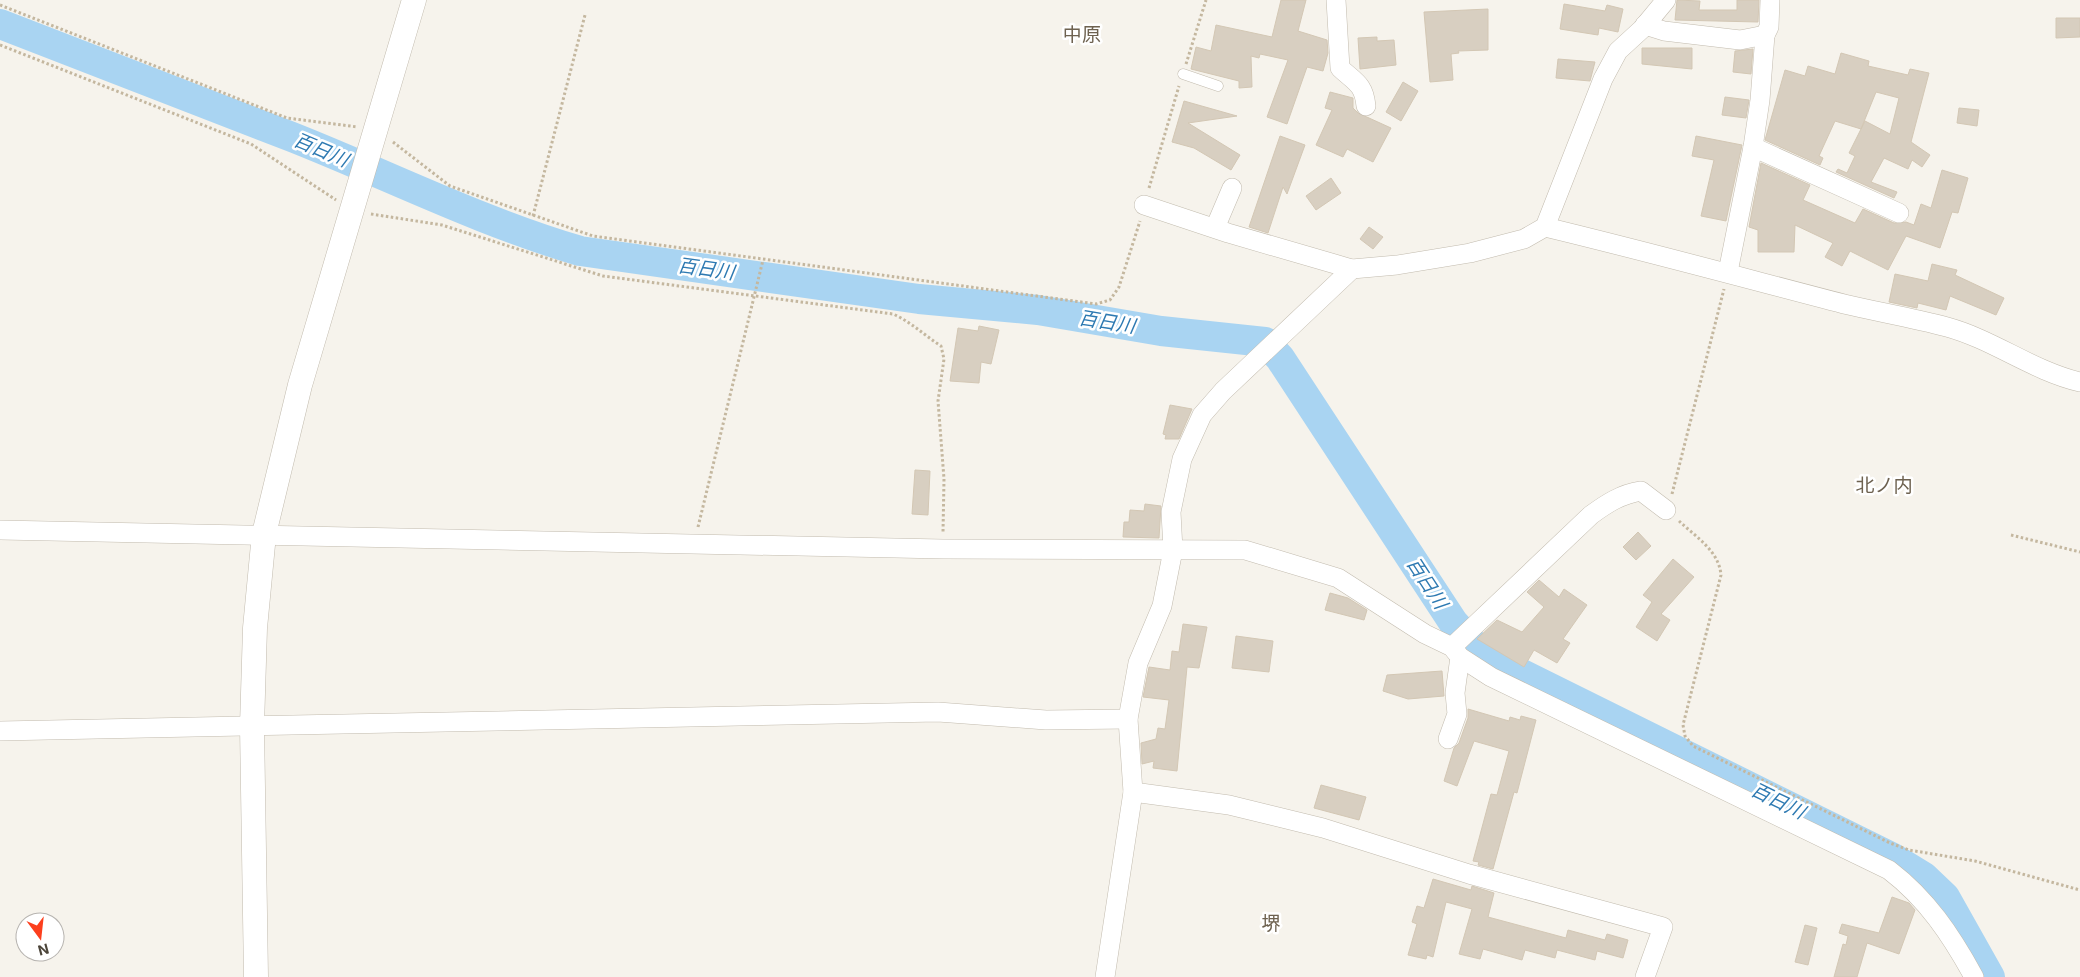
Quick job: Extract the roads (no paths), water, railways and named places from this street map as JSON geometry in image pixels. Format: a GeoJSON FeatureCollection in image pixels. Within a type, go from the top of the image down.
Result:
{"type":"FeatureCollection","features":[{"type":"Feature","properties":{"kind":"street"},"geometry":{"type":"LineString","coordinates":[[256,977],[252,726],[256,628],[264,534],[300,385],[414,0]]}},
{"type":"Feature","properties":{"kind":"street"},"geometry":{"type":"LineString","coordinates":[[1336,0],[1340,68],[1362,87],[1365,92],[1366,106]]}},
{"type":"Feature","properties":{"kind":"street"},"geometry":{"type":"LineString","coordinates":[[1144,205],[1352,269],[1397,265],[1470,253],[1524,239],[1545,227],[1603,79],[1618,51],[1645,25],[1666,0]]}},
{"type":"Feature","properties":{"kind":"street"},"geometry":{"type":"LineString","coordinates":[[1728,272],[1753,148],[1760,100],[1764,36],[1769,27],[1770,0]]}},
{"type":"Feature","properties":{"kind":"street"},"geometry":{"type":"LineString","coordinates":[[1645,25],[1664,30],[1740,40],[1764,36]]}},
{"type":"Feature","properties":{"kind":"street"},"geometry":{"type":"LineString","coordinates":[[1753,148],[1899,213]]}},
{"type":"Feature","properties":{"kind":"street"},"geometry":{"type":"LineString","coordinates":[[1215,228],[1232,188]]}},
{"type":"Feature","properties":{"kind":"street"},"geometry":{"type":"LineString","coordinates":[[1545,227],[1728,272],[1844,304],[1956,330],[1981,338],[2057,376],[2080,382]]}},
{"type":"Feature","properties":{"kind":"street"},"geometry":{"type":"LineString","coordinates":[[1105,977],[1133,792],[1128,719],[1138,663],[1162,606],[1173,550],[1171,512],[1178,474],[1188,444],[1202,415],[1223,391],[1352,269]]}},
{"type":"Feature","properties":{"kind":"street"},"geometry":{"type":"LineString","coordinates":[[1448,739],[1457,714],[1455,693],[1460,643],[1591,515],[1605,505],[1627,493],[1641,491],[1666,510]]}},
{"type":"Feature","properties":{"kind":"street"},"geometry":{"type":"LineString","coordinates":[[0,530],[264,534],[693,545],[943,549],[1245,550],[1316,579],[1338,578],[1425,634],[1460,643],[1491,677],[1889,870],[1912,887],[1938,918],[1974,977]]}},
{"type":"Feature","properties":{"kind":"street"},"geometry":{"type":"LineString","coordinates":[[0,731],[938,712],[1046,720],[1128,719]]}},
{"type":"Feature","properties":{"kind":"street"},"geometry":{"type":"LineString","coordinates":[[1133,792],[1229,805],[1324,828],[1469,874],[1663,927],[1644,977]]}},
{"type":"Feature","properties":{"kind":"lane"},"geometry":{"type":"LineString","coordinates":[[1183,74],[1218,86]]}},
{"type":"Feature","properties":{"kind":"waterway","name":"百日川"},"geometry":{"type":"LineString","coordinates":[[0,24],[292,137],[471,212],[580,251],[919,299],[1038,310],[1161,331],[1265,342],[1280,358],[1453,622],[1472,643],[1494,660],[1893,858],[1924,877],[1945,897],[1990,977]]}},
{"type":"Feature","properties":{"kind":"district","name":"中原"},"geometry":{"type":"Point","coordinates":[1082,34]}},
{"type":"Feature","properties":{"kind":"district","name":"北ノ内"},"geometry":{"type":"Point","coordinates":[1884,485]}},
{"type":"Feature","properties":{"kind":"district","name":"堺"},"geometry":{"type":"Point","coordinates":[1271,923]}}]}
